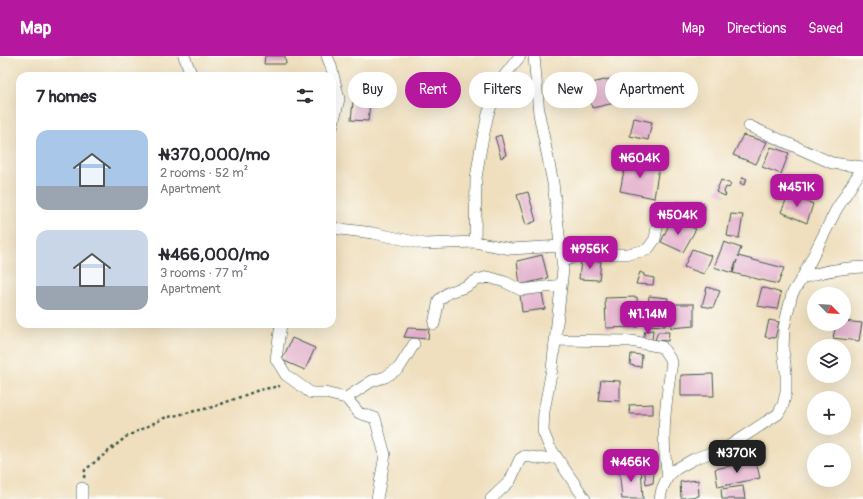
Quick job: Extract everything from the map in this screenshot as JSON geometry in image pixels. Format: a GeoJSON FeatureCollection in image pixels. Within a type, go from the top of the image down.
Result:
{"type":"FeatureCollection","features":[{"type":"Feature","properties":{"kind":"street"},"geometry":{"type":"LineString","coordinates":[[184,56],[190,72]]}},
{"type":"Feature","properties":{"kind":"street"},"geometry":{"type":"LineString","coordinates":[[327,56],[332,72]]}},
{"type":"Feature","properties":{"kind":"street"},"geometry":{"type":"LineString","coordinates":[[475,242],[476,178],[488,114],[501,80],[520,56]]}},
{"type":"Feature","properties":{"kind":"street"},"geometry":{"type":"LineString","coordinates":[[534,56],[539,114],[553,183],[563,268],[552,369],[544,411],[543,431],[549,446],[585,499]]}},
{"type":"Feature","properties":{"kind":"street"},"geometry":{"type":"LineString","coordinates":[[336,87],[339,99],[336,111]]}},
{"type":"Feature","properties":{"kind":"street"},"geometry":{"type":"LineString","coordinates":[[660,499],[662,489],[668,476],[676,469],[694,459],[729,446],[778,414],[783,405],[786,392],[786,372],[783,350],[784,327],[792,294],[802,278],[836,210],[863,167],[832,163],[749,126]]}},
{"type":"Feature","properties":{"kind":"street"},"geometry":{"type":"LineString","coordinates":[[562,262],[580,254],[628,254],[647,250],[656,239],[658,221],[664,213],[678,207],[700,207]]}},
{"type":"Feature","properties":{"kind":"street"},"geometry":{"type":"LineString","coordinates":[[336,228],[372,233],[425,244],[475,242],[511,249],[561,246]]}},
{"type":"Feature","properties":{"kind":"street"},"geometry":{"type":"LineString","coordinates":[[802,278],[824,271],[863,267]]}},
{"type":"Feature","properties":{"kind":"street"},"geometry":{"type":"LineString","coordinates":[[434,324],[439,300],[450,292],[477,280],[488,277],[505,282],[521,290],[561,285]]}},
{"type":"Feature","properties":{"kind":"street"},"geometry":{"type":"LineString","coordinates":[[280,328],[276,359],[286,375],[311,393],[325,393],[346,398],[359,413],[375,418],[385,455],[378,499]]}},
{"type":"Feature","properties":{"kind":"street"},"geometry":{"type":"LineString","coordinates":[[555,340],[631,341],[662,347],[672,362],[664,415],[664,457],[668,476]]}},
{"type":"Feature","properties":{"kind":"street"},"geometry":{"type":"LineString","coordinates":[[346,398],[372,381],[385,377],[399,368],[414,344]]}},
{"type":"Feature","properties":{"kind":"street"},"geometry":{"type":"LineString","coordinates":[[491,499],[510,480],[520,458],[525,456],[544,459],[556,456]]}},
{"type":"Feature","properties":{"kind":"path"},"geometry":{"type":"LineString","coordinates":[[82,494],[85,470],[126,436],[164,418],[213,407],[259,390],[296,382]]}},
{"type":"Feature","properties":{"kind":"building"},"geometry":{"type":"Polygon","coordinates":[[[265,56],[285,56],[286,64],[264,64],[265,56]]]}},
{"type":"Feature","properties":{"kind":"building"},"geometry":{"type":"Polygon","coordinates":[[[605,80],[605,105],[597,107],[597,82],[605,80]]]}},
{"type":"Feature","properties":{"kind":"building"},"geometry":{"type":"Polygon","coordinates":[[[352,108],[369,108],[368,121],[351,120],[352,108]]]}},
{"type":"Feature","properties":{"kind":"building"},"geometry":{"type":"Polygon","coordinates":[[[634,118],[652,122],[648,140],[630,136],[634,118]]]}},
{"type":"Feature","properties":{"kind":"building"},"geometry":{"type":"Polygon","coordinates":[[[501,135],[506,155],[501,158],[495,137],[501,135]]]}},
{"type":"Feature","properties":{"kind":"building"},"geometry":{"type":"Polygon","coordinates":[[[743,135],[767,142],[756,164],[733,155],[743,135]]]}},
{"type":"Feature","properties":{"kind":"building"},"geometry":{"type":"Polygon","coordinates":[[[771,147],[789,153],[781,174],[762,167],[771,147]]]}},
{"type":"Feature","properties":{"kind":"building"},"geometry":{"type":"Polygon","coordinates":[[[626,160],[659,167],[654,198],[620,191],[626,160]]]}},
{"type":"Feature","properties":{"kind":"building"},"geometry":{"type":"Polygon","coordinates":[[[743,177],[747,179],[744,185],[740,183],[743,177]]]}},
{"type":"Feature","properties":{"kind":"building"},"geometry":{"type":"Polygon","coordinates":[[[721,180],[731,184],[729,188],[726,187],[724,192],[726,195],[725,196],[716,192],[721,180]]]}},
{"type":"Feature","properties":{"kind":"building"},"geometry":{"type":"Polygon","coordinates":[[[528,192],[536,221],[526,225],[517,195],[528,192]]]}},
{"type":"Feature","properties":{"kind":"building"},"geometry":{"type":"Polygon","coordinates":[[[789,194],[813,204],[807,223],[781,212],[789,194]]]}},
{"type":"Feature","properties":{"kind":"building"},"geometry":{"type":"Polygon","coordinates":[[[731,214],[743,215],[739,238],[727,236],[731,214]]]}},
{"type":"Feature","properties":{"kind":"building"},"geometry":{"type":"Polygon","coordinates":[[[671,220],[696,229],[683,252],[661,242],[671,220]]]}},
{"type":"Feature","properties":{"kind":"building"},"geometry":{"type":"Polygon","coordinates":[[[724,242],[741,248],[738,256],[784,268],[778,284],[733,273],[737,260],[732,273],[714,267],[724,242]]]}},
{"type":"Feature","properties":{"kind":"building"},"geometry":{"type":"Polygon","coordinates":[[[692,249],[712,256],[704,274],[684,267],[692,249]]]}},
{"type":"Feature","properties":{"kind":"building"},"geometry":{"type":"Polygon","coordinates":[[[542,255],[548,278],[520,285],[517,261],[542,255]]]}},
{"type":"Feature","properties":{"kind":"building"},"geometry":{"type":"Polygon","coordinates":[[[581,260],[601,261],[599,280],[579,279],[581,260]]]}},
{"type":"Feature","properties":{"kind":"building"},"geometry":{"type":"Polygon","coordinates":[[[640,272],[644,274],[644,276],[654,278],[653,285],[636,284],[640,272]]]}},
{"type":"Feature","properties":{"kind":"building"},"geometry":{"type":"Polygon","coordinates":[[[707,287],[720,291],[713,308],[702,306],[707,287]]]}},
{"type":"Feature","properties":{"kind":"building"},"geometry":{"type":"Polygon","coordinates":[[[762,287],[781,293],[777,309],[757,306],[762,287]]]}},
{"type":"Feature","properties":{"kind":"building"},"geometry":{"type":"Polygon","coordinates":[[[542,292],[545,309],[522,312],[520,295],[542,292]]]}},
{"type":"Feature","properties":{"kind":"building"},"geometry":{"type":"Polygon","coordinates":[[[649,296],[668,298],[665,326],[646,325],[649,296]]]}},
{"type":"Feature","properties":{"kind":"building"},"geometry":{"type":"Polygon","coordinates":[[[637,297],[638,327],[606,328],[605,298],[637,297]]]}},
{"type":"Feature","properties":{"kind":"building"},"geometry":{"type":"Polygon","coordinates":[[[671,304],[694,304],[694,326],[671,328],[671,304]]]}},
{"type":"Feature","properties":{"kind":"building"},"geometry":{"type":"Polygon","coordinates":[[[769,320],[779,322],[775,338],[765,337],[769,320]]]}},
{"type":"Feature","properties":{"kind":"building"},"geometry":{"type":"Polygon","coordinates":[[[851,322],[862,323],[859,341],[833,338],[834,331],[851,331],[851,322]]]}},
{"type":"Feature","properties":{"kind":"building"},"geometry":{"type":"Polygon","coordinates":[[[408,328],[429,329],[428,339],[404,337],[408,328]]]}},
{"type":"Feature","properties":{"kind":"building"},"geometry":{"type":"Polygon","coordinates":[[[653,330],[652,340],[643,340],[645,331],[653,330]]]}},
{"type":"Feature","properties":{"kind":"building"},"geometry":{"type":"Polygon","coordinates":[[[658,332],[669,332],[668,341],[655,340],[658,332]]]}},
{"type":"Feature","properties":{"kind":"building"},"geometry":{"type":"Polygon","coordinates":[[[292,338],[315,348],[305,370],[282,360],[292,338]]]}},
{"type":"Feature","properties":{"kind":"building"},"geometry":{"type":"Polygon","coordinates":[[[631,354],[642,355],[641,367],[630,365],[631,354]]]}},
{"type":"Feature","properties":{"kind":"building"},"geometry":{"type":"Polygon","coordinates":[[[713,374],[714,396],[681,396],[681,375],[713,374]]]}},
{"type":"Feature","properties":{"kind":"building"},"geometry":{"type":"Polygon","coordinates":[[[601,380],[620,381],[620,401],[598,400],[601,380]]]}},
{"type":"Feature","properties":{"kind":"building"},"geometry":{"type":"Polygon","coordinates":[[[653,404],[653,414],[630,414],[629,405],[653,404]]]}},
{"type":"Feature","properties":{"kind":"building"},"geometry":{"type":"Polygon","coordinates":[[[756,461],[760,478],[718,487],[715,469],[756,461]]]}},
{"type":"Feature","properties":{"kind":"building"},"geometry":{"type":"Polygon","coordinates":[[[655,462],[653,483],[646,485],[644,464],[655,462]]]}},
{"type":"Feature","properties":{"kind":"building"},"geometry":{"type":"Polygon","coordinates":[[[641,467],[643,499],[622,499],[619,468],[641,467]]]}},
{"type":"Feature","properties":{"kind":"building"},"geometry":{"type":"Polygon","coordinates":[[[698,480],[699,496],[681,498],[680,482],[698,480]]]}},
{"type":"Feature","properties":{"kind":"building"},"geometry":{"type":"Polygon","coordinates":[[[743,486],[745,499],[722,499],[721,489],[743,486]]]}}]}
